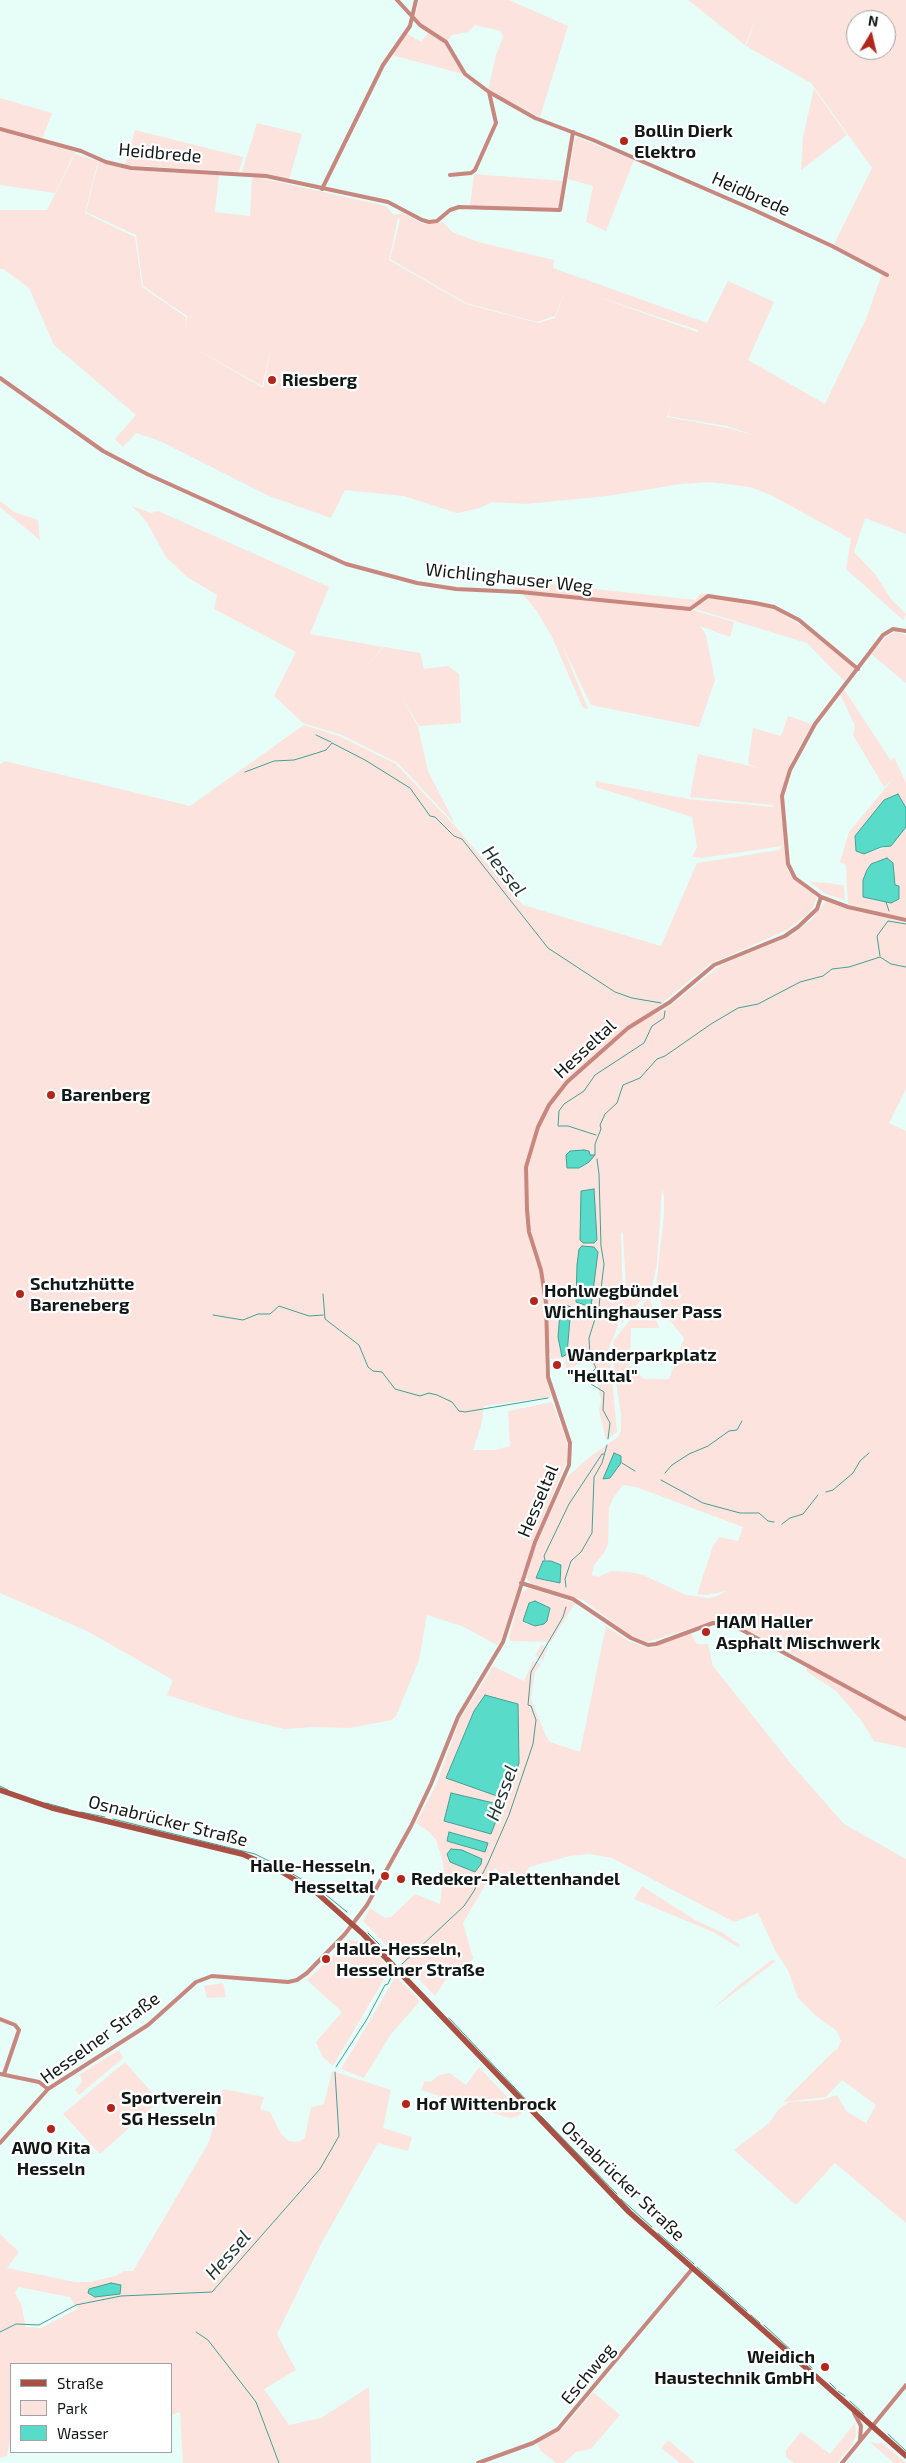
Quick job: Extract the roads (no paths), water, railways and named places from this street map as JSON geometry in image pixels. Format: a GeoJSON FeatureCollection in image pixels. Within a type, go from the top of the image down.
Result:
{"type":"FeatureCollection","features":[{"type":"Feature","properties":{"kind":"main road","name":"Osnabrücker Straße"},"geometry":{"type":"LineString","coordinates":[[0,1790],[52,1808],[206,1844],[253,1858],[277,1869],[318,1893],[354,1924],[629,2212],[906,2456]]}},
{"type":"Feature","properties":{"kind":"street","name":"Heidbrede"},"geometry":{"type":"LineString","coordinates":[[397,0],[413,14],[420,25],[446,42],[465,74],[489,92],[535,118],[573,132],[754,210],[832,246],[887,275]]}},
{"type":"Feature","properties":{"kind":"street"},"geometry":{"type":"LineString","coordinates":[[322,188],[383,65],[410,26],[416,0]]}},
{"type":"Feature","properties":{"kind":"street"},"geometry":{"type":"LineString","coordinates":[[450,175],[471,173],[474,170],[496,123],[489,92]]}},
{"type":"Feature","properties":{"kind":"street","name":"Heidbrede"},"geometry":{"type":"LineString","coordinates":[[0,129],[81,150],[106,162],[131,168],[255,174],[388,202],[429,222],[437,221],[450,210],[459,207],[560,210],[573,132]]}},
{"type":"Feature","properties":{"kind":"street","name":"Wichlinghauser Weg"},"geometry":{"type":"LineString","coordinates":[[0,378],[103,451],[172,486],[346,564],[409,581],[456,589],[520,592],[690,609],[708,596],[755,603],[774,607],[798,620],[858,669]]}},
{"type":"Feature","properties":{"kind":"street"},"geometry":{"type":"LineString","coordinates":[[906,631],[893,629],[883,635],[815,724],[790,770],[782,796],[789,869],[795,878],[821,897],[848,906],[906,920]]}},
{"type":"Feature","properties":{"kind":"street","name":"Hesseltal"},"geometry":{"type":"LineString","coordinates":[[354,1924],[380,1884],[411,1826],[431,1784],[458,1717],[503,1642],[535,1542],[566,1473],[570,1456],[570,1443],[548,1377],[546,1303],[541,1270],[529,1225],[526,1166],[538,1127],[549,1105],[567,1082],[628,1028],[670,1002],[714,965],[785,936],[798,927],[816,909],[821,897]]}},
{"type":"Feature","properties":{"kind":"street"},"geometry":{"type":"LineString","coordinates":[[522,1583],[573,1599],[631,1638],[648,1645],[656,1644],[694,1629],[722,1623],[744,1630],[906,1719]]}},
{"type":"Feature","properties":{"kind":"street","name":"Hesselner Straße"},"geometry":{"type":"LineString","coordinates":[[0,2143],[48,2089],[148,2025],[196,1982],[212,1976],[288,1982],[297,1980],[307,1973],[354,1924]]}},
{"type":"Feature","properties":{"kind":"street"},"geometry":{"type":"LineString","coordinates":[[0,2018],[19,2030],[2,2074],[39,2082],[48,2089]]}},
{"type":"Feature","properties":{"kind":"street","name":"Eschweg"},"geometry":{"type":"LineString","coordinates":[[478,2463],[533,2443],[558,2429],[693,2268]]}},
{"type":"Feature","properties":{"kind":"street"},"geometry":{"type":"LineString","coordinates":[[842,2463],[906,2385]]}},
{"type":"Feature","properties":{"kind":"street"},"geometry":{"type":"LineString","coordinates":[[852,2409],[861,2426],[860,2441]]}},
{"type":"Feature","properties":{"kind":"water"},"geometry":{"type":"Polygon","coordinates":[[[898,794],[906,808],[906,827],[891,846],[881,847],[864,854],[856,851],[855,836],[884,800],[898,794]]]}},
{"type":"Feature","properties":{"kind":"water"},"geometry":{"type":"Polygon","coordinates":[[[887,858],[893,863],[895,885],[899,886],[899,899],[891,903],[863,897],[863,880],[867,870],[871,864],[887,858]]]}},
{"type":"Feature","properties":{"kind":"water"},"geometry":{"type":"Polygon","coordinates":[[[570,1151],[589,1151],[590,1155],[595,1155],[589,1162],[579,1168],[567,1168],[566,1155],[570,1151]]]}},
{"type":"Feature","properties":{"kind":"water"},"geometry":{"type":"Polygon","coordinates":[[[594,1189],[597,1240],[594,1243],[583,1243],[580,1240],[581,1191],[594,1189]]]}},
{"type":"Feature","properties":{"kind":"water"},"geometry":{"type":"Polygon","coordinates":[[[582,1246],[594,1247],[598,1252],[591,1307],[576,1302],[577,1265],[579,1249],[582,1246]]]}},
{"type":"Feature","properties":{"kind":"water"},"geometry":{"type":"Polygon","coordinates":[[[566,1305],[571,1307],[567,1354],[562,1357],[558,1337],[560,1312],[566,1305]]]}},
{"type":"Feature","properties":{"kind":"water"},"geometry":{"type":"Polygon","coordinates":[[[614,1453],[621,1456],[621,1463],[610,1478],[603,1479],[614,1453]]]}},
{"type":"Feature","properties":{"kind":"water"},"geometry":{"type":"Polygon","coordinates":[[[543,1561],[551,1561],[561,1565],[560,1583],[536,1578],[543,1561]]]}},
{"type":"Feature","properties":{"kind":"water"},"geometry":{"type":"Polygon","coordinates":[[[535,1601],[550,1608],[547,1621],[544,1624],[535,1626],[523,1621],[529,1603],[535,1601]]]}},
{"type":"Feature","properties":{"kind":"water"},"geometry":{"type":"Polygon","coordinates":[[[485,1695],[518,1704],[519,1763],[510,1790],[497,1796],[446,1778],[474,1711],[485,1695]]]}},
{"type":"Feature","properties":{"kind":"water"},"geometry":{"type":"Polygon","coordinates":[[[451,1793],[502,1805],[491,1834],[444,1821],[451,1793]]]}},
{"type":"Feature","properties":{"kind":"water"},"geometry":{"type":"Polygon","coordinates":[[[449,1832],[488,1843],[485,1852],[447,1841],[449,1832]]]}},
{"type":"Feature","properties":{"kind":"water"},"geometry":{"type":"Polygon","coordinates":[[[451,1849],[462,1850],[482,1859],[481,1864],[475,1872],[450,1862],[447,1854],[451,1849]]]}},
{"type":"Feature","properties":{"kind":"water"},"geometry":{"type":"Polygon","coordinates":[[[111,2283],[121,2285],[120,2294],[95,2297],[88,2293],[89,2289],[111,2283]]]}},
{"type":"Feature","properties":{"kind":"waterway","name":"Hessel"},"geometry":{"type":"LineString","coordinates":[[316,735],[331,742]]}},
{"type":"Feature","properties":{"kind":"waterway","name":"Hessel"},"geometry":{"type":"LineString","coordinates":[[245,772],[274,761],[294,760],[326,750],[332,743],[365,760],[410,788],[430,816],[435,817],[454,836],[462,839],[548,948],[615,992],[632,998],[661,1003]]}},
{"type":"Feature","properties":{"kind":"waterway","name":"Hessel"},"geometry":{"type":"LineString","coordinates":[[886,902],[889,911]]}},
{"type":"Feature","properties":{"kind":"waterway","name":"Hessel"},"geometry":{"type":"LineString","coordinates":[[880,956],[877,936],[888,921],[906,924]]}},
{"type":"Feature","properties":{"kind":"waterway","name":"Hessel"},"geometry":{"type":"LineString","coordinates":[[595,1155],[595,1144],[601,1129],[600,1125],[605,1114],[617,1103],[623,1085],[640,1078],[657,1059],[665,1056],[711,1024],[738,1008],[758,1004],[800,982],[823,976],[832,969],[849,967],[880,957],[891,964],[906,967]]}},
{"type":"Feature","properties":{"kind":"waterway","name":"Hessel"},"geometry":{"type":"LineString","coordinates":[[596,1135],[568,1126],[558,1126],[559,1111],[564,1104],[584,1091],[595,1075],[644,1043],[652,1026],[664,1018],[665,1011]]}},
{"type":"Feature","properties":{"kind":"waterway","name":"Hessel"},"geometry":{"type":"LineString","coordinates":[[597,1159],[601,1246],[604,1264],[599,1306],[589,1338],[590,1355],[596,1368],[589,1375],[591,1384],[604,1392],[603,1410],[610,1423],[608,1439]]}},
{"type":"Feature","properties":{"kind":"waterway"},"geometry":{"type":"LineString","coordinates":[[323,1294],[325,1319],[359,1345],[368,1367],[373,1371],[382,1372],[395,1389],[420,1396],[429,1393],[437,1395],[452,1402],[459,1411],[465,1412],[548,1398]]}},
{"type":"Feature","properties":{"kind":"waterway"},"geometry":{"type":"LineString","coordinates":[[213,1315],[243,1320],[258,1314],[270,1314],[279,1306],[309,1316],[323,1315]]}},
{"type":"Feature","properties":{"kind":"waterway"},"geometry":{"type":"LineString","coordinates":[[665,1473],[672,1465],[689,1454],[708,1446],[729,1431],[737,1430],[742,1421]]}},
{"type":"Feature","properties":{"kind":"waterway","name":"Hessel"},"geometry":{"type":"LineString","coordinates":[[566,1587],[565,1579],[571,1561],[581,1552],[592,1533],[594,1477],[602,1463],[607,1445]]}},
{"type":"Feature","properties":{"kind":"waterway"},"geometry":{"type":"LineString","coordinates":[[826,1492],[833,1490],[853,1473],[860,1461],[869,1453]]}},
{"type":"Feature","properties":{"kind":"waterway"},"geometry":{"type":"LineString","coordinates":[[545,1560],[544,1556],[569,1504],[602,1454],[604,1454]]}},
{"type":"Feature","properties":{"kind":"waterway"},"geometry":{"type":"LineString","coordinates":[[622,1463],[635,1471]]}},
{"type":"Feature","properties":{"kind":"waterway"},"geometry":{"type":"LineString","coordinates":[[661,1480],[703,1503],[740,1513],[759,1513],[768,1521],[774,1522]]}},
{"type":"Feature","properties":{"kind":"waterway"},"geometry":{"type":"LineString","coordinates":[[782,1524],[790,1518],[803,1514],[818,1495]]}},
{"type":"Feature","properties":{"kind":"waterway","name":"Hessel"},"geometry":{"type":"LineString","coordinates":[[402,1964],[464,1906],[488,1863],[509,1815],[533,1744],[536,1720],[531,1706],[528,1705],[531,1672],[563,1617],[566,1607]]}},
{"type":"Feature","properties":{"kind":"waterway"},"geometry":{"type":"LineString","coordinates":[[0,1786],[8,1790]]}},
{"type":"Feature","properties":{"kind":"waterway"},"geometry":{"type":"LineString","coordinates":[[46,1803],[68,1809]]}},
{"type":"Feature","properties":{"kind":"waterway"},"geometry":{"type":"LineString","coordinates":[[81,1812],[105,1817]]}},
{"type":"Feature","properties":{"kind":"waterway"},"geometry":{"type":"LineString","coordinates":[[113,1819],[255,1854],[320,1890],[347,1912]]}},
{"type":"Feature","properties":{"kind":"waterway"},"geometry":{"type":"LineString","coordinates":[[368,1933],[390,1955]]}},
{"type":"Feature","properties":{"kind":"waterway","name":"Hessel"},"geometry":{"type":"LineString","coordinates":[[336,2067],[367,2019],[393,1972]]}},
{"type":"Feature","properties":{"kind":"waterway"},"geometry":{"type":"LineString","coordinates":[[449,2018],[530,2104]]}},
{"type":"Feature","properties":{"kind":"waterway","name":"Hessel"},"geometry":{"type":"LineString","coordinates":[[0,2332],[16,2324],[39,2325],[76,2305],[121,2296],[212,2292],[320,2169],[339,2136],[335,2072]]}},
{"type":"Feature","properties":{"kind":"waterway"},"geometry":{"type":"LineString","coordinates":[[541,2116],[617,2194]]}},
{"type":"Feature","properties":{"kind":"waterway"},"geometry":{"type":"LineString","coordinates":[[621,2199],[652,2227]]}},
{"type":"Feature","properties":{"kind":"waterway"},"geometry":{"type":"LineString","coordinates":[[658,2233],[694,2264]]}},
{"type":"Feature","properties":{"kind":"waterway"},"geometry":{"type":"LineString","coordinates":[[697,2267],[747,2311]]}},
{"type":"Feature","properties":{"kind":"waterway"},"geometry":{"type":"LineString","coordinates":[[751,2315],[760,2323]]}},
{"type":"Feature","properties":{"kind":"waterway"},"geometry":{"type":"LineString","coordinates":[[764,2325],[794,2353]]}},
{"type":"Feature","properties":{"kind":"waterway"},"geometry":{"type":"LineString","coordinates":[[196,2332],[208,2340],[256,2402],[279,2463]]}},
{"type":"Feature","properties":{"kind":"waterway"},"geometry":{"type":"LineString","coordinates":[[801,2358],[812,2368]]}},
{"type":"Feature","properties":{"kind":"waterway"},"geometry":{"type":"LineString","coordinates":[[830,2383],[836,2389]]}},
{"type":"Feature","properties":{"kind":"waterway"},"geometry":{"type":"LineString","coordinates":[[838,2391],[845,2396]]}},
{"type":"Feature","properties":{"kind":"waterway"},"geometry":{"type":"LineString","coordinates":[[850,2401],[864,2414]]}},
{"type":"Feature","properties":{"kind":"waterway"},"geometry":{"type":"LineString","coordinates":[[888,2434],[906,2451]]}},
{"type":"Feature","properties":{"kind":"place","name":"Bollin Dierk Elektro"},"geometry":{"type":"Point","coordinates":[624,141]}},
{"type":"Feature","properties":{"kind":"place","name":"Riesberg"},"geometry":{"type":"Point","coordinates":[272,380]}},
{"type":"Feature","properties":{"kind":"place","name":"Barenberg"},"geometry":{"type":"Point","coordinates":[51,1095]}},
{"type":"Feature","properties":{"kind":"place","name":"Schutzhütte Bareneberg"},"geometry":{"type":"Point","coordinates":[20,1294]}},
{"type":"Feature","properties":{"kind":"place","name":"Hohlwegbündel Wichlinghauser Pass"},"geometry":{"type":"Point","coordinates":[534,1301]}},
{"type":"Feature","properties":{"kind":"place","name":"Wanderparkplatz \"Helltal\""},"geometry":{"type":"Point","coordinates":[557,1365]}},
{"type":"Feature","properties":{"kind":"place","name":"HAM Haller Asphalt Mischwerk"},"geometry":{"type":"Point","coordinates":[706,1632]}},
{"type":"Feature","properties":{"kind":"place","name":"Halle-Hesseln, Hesseltal"},"geometry":{"type":"Point","coordinates":[385,1876]}},
{"type":"Feature","properties":{"kind":"place","name":"Redeker-Palettenhandel"},"geometry":{"type":"Point","coordinates":[401,1879]}},
{"type":"Feature","properties":{"kind":"place","name":"Halle-Hesseln, Hesselner Straße"},"geometry":{"type":"Point","coordinates":[326,1959]}},
{"type":"Feature","properties":{"kind":"place","name":"Hof Wittenbrock"},"geometry":{"type":"Point","coordinates":[406,2104]}},
{"type":"Feature","properties":{"kind":"place","name":"Sportverein SG Hesseln"},"geometry":{"type":"Point","coordinates":[111,2108]}},
{"type":"Feature","properties":{"kind":"place","name":"AWO Kita Hesseln"},"geometry":{"type":"Point","coordinates":[51,2129]}},
{"type":"Feature","properties":{"kind":"place","name":"Weidich Haustechnik GmbH"},"geometry":{"type":"Point","coordinates":[825,2367]}}]}
